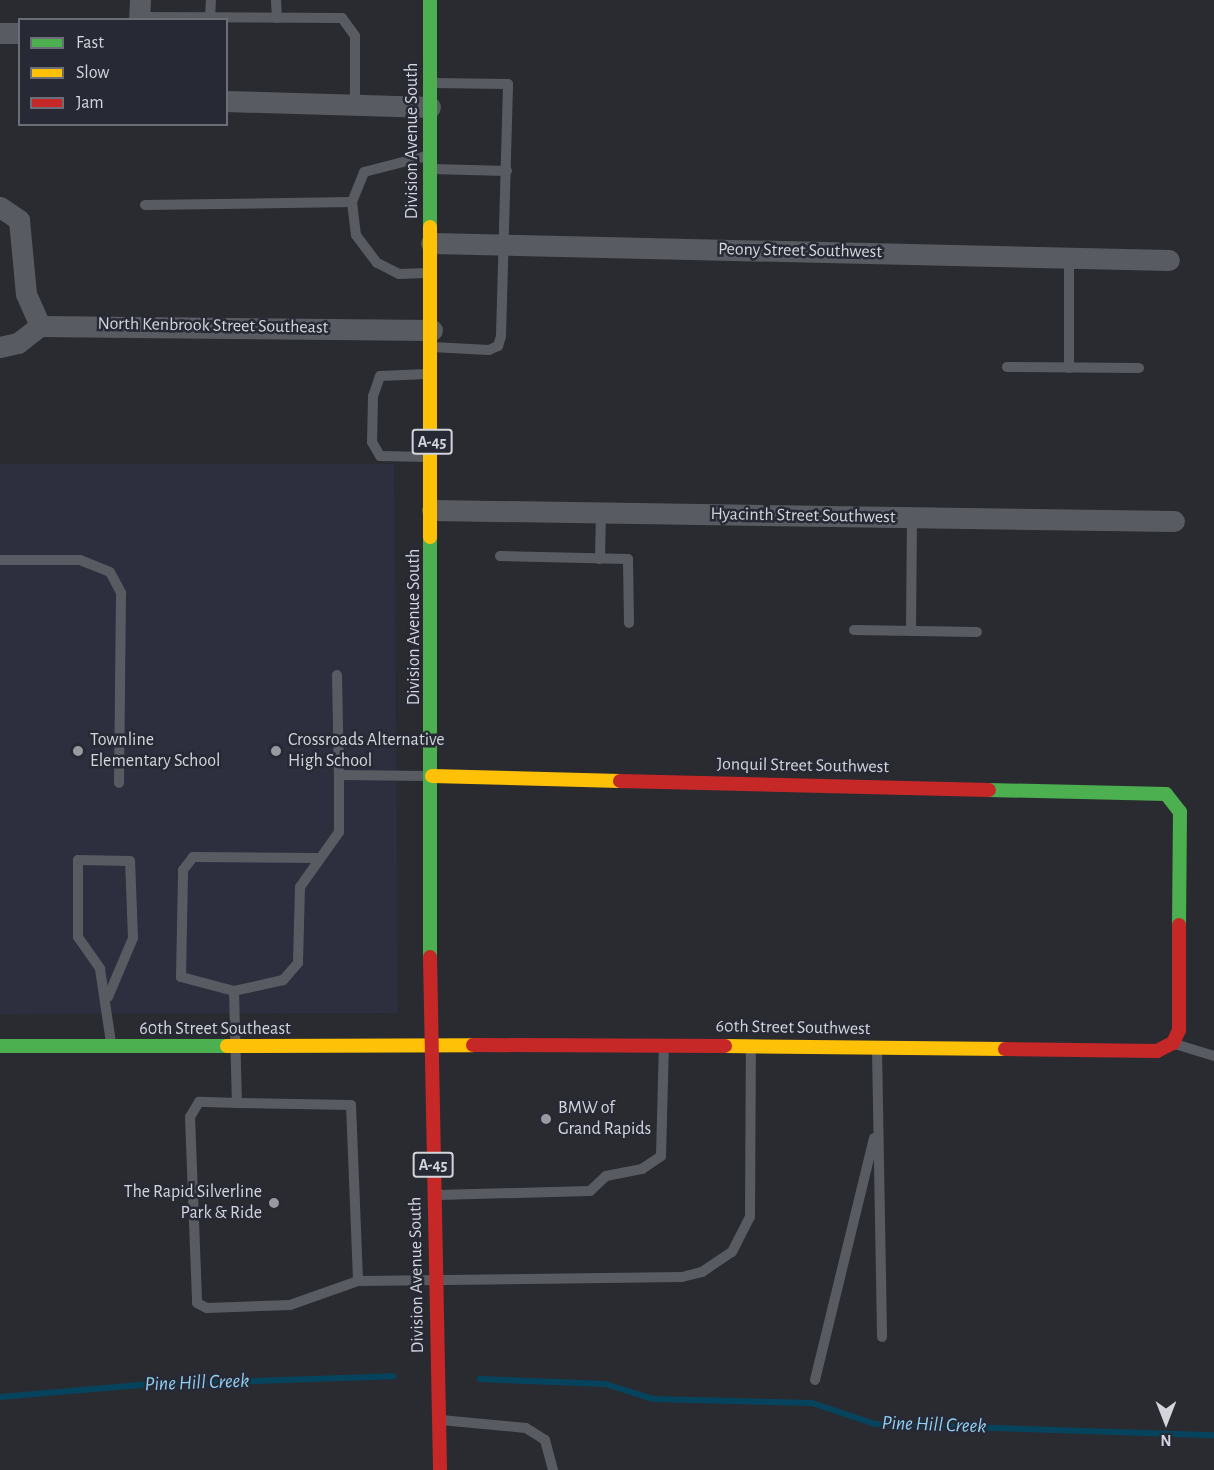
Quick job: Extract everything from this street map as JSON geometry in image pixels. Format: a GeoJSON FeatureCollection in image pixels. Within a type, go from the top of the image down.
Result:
{"type":"FeatureCollection","features":[{"type":"Feature","properties":{"kind":"main road","name":"Division Avenue South"},"geometry":{"type":"LineString","coordinates":[[430,0],[432,273],[430,1048],[440,1470]]}},
{"type":"Feature","properties":{"kind":"main road","name":"Jonquil Street Southwest"},"geometry":{"type":"LineString","coordinates":[[432,776],[1155,792],[1172,799],[1180,824],[1180,1023],[1173,1043]]}},
{"type":"Feature","properties":{"kind":"main road","name":"60th Street Southwest"},"geometry":{"type":"LineString","coordinates":[[430,1048],[664,1045],[1157,1051],[1173,1043]]}},
{"type":"Feature","properties":{"kind":"main road","name":"60th Street Southeast"},"geometry":{"type":"LineString","coordinates":[[0,1046],[430,1048]]}},
{"type":"Feature","properties":{"kind":"street"},"geometry":{"type":"LineString","coordinates":[[0,33],[18,33]]}},
{"type":"Feature","properties":{"kind":"street"},"geometry":{"type":"LineString","coordinates":[[228,101],[430,107]]}},
{"type":"Feature","properties":{"kind":"street"},"geometry":{"type":"LineString","coordinates":[[0,207],[19,220],[26,294],[40,326],[18,342],[0,347]]}},
{"type":"Feature","properties":{"kind":"street","name":"Peony Street Southwest"},"geometry":{"type":"LineString","coordinates":[[431,243],[1169,260]]}},
{"type":"Feature","properties":{"kind":"street","name":"North Kenbrook Street Southeast"},"geometry":{"type":"LineString","coordinates":[[40,326],[432,338]]}},
{"type":"Feature","properties":{"kind":"street","name":"Hyacinth Street Southwest"},"geometry":{"type":"LineString","coordinates":[[432,510],[1174,521]]}},
{"type":"Feature","properties":{"kind":"lane"},"geometry":{"type":"LineString","coordinates":[[210,18],[211,0]]}},
{"type":"Feature","properties":{"kind":"lane"},"geometry":{"type":"LineString","coordinates":[[276,0],[277,18]]}},
{"type":"Feature","properties":{"kind":"lane"},"geometry":{"type":"LineString","coordinates":[[140,12],[210,18],[342,18],[350,26],[356,46],[356,105]]}},
{"type":"Feature","properties":{"kind":"lane"},"geometry":{"type":"LineString","coordinates":[[430,83],[508,84],[507,244],[498,346],[432,338]]}},
{"type":"Feature","properties":{"kind":"lane"},"geometry":{"type":"LineString","coordinates":[[432,273],[399,274],[377,263],[356,235],[352,202],[364,172],[398,159],[507,171]]}},
{"type":"Feature","properties":{"kind":"lane"},"geometry":{"type":"LineString","coordinates":[[146,205],[352,202]]}},
{"type":"Feature","properties":{"kind":"lane"},"geometry":{"type":"LineString","coordinates":[[1069,258],[1069,368]]}},
{"type":"Feature","properties":{"kind":"lane"},"geometry":{"type":"LineString","coordinates":[[1007,367],[1140,368]]}},
{"type":"Feature","properties":{"kind":"lane"},"geometry":{"type":"LineString","coordinates":[[432,374],[380,376],[373,396],[372,442],[380,456],[432,457]]}},
{"type":"Feature","properties":{"kind":"lane"},"geometry":{"type":"LineString","coordinates":[[600,559],[601,513]]}},
{"type":"Feature","properties":{"kind":"lane"},"geometry":{"type":"LineString","coordinates":[[911,631],[912,517]]}},
{"type":"Feature","properties":{"kind":"lane"},"geometry":{"type":"LineString","coordinates":[[500,556],[628,559],[629,623]]}},
{"type":"Feature","properties":{"kind":"lane"},"geometry":{"type":"LineString","coordinates":[[0,560],[80,560],[110,572],[121,593],[119,783]]}},
{"type":"Feature","properties":{"kind":"lane"},"geometry":{"type":"LineString","coordinates":[[854,630],[977,632]]}},
{"type":"Feature","properties":{"kind":"lane"},"geometry":{"type":"LineString","coordinates":[[319,858],[193,857],[183,870],[181,977],[234,991],[283,980],[298,963],[300,887],[339,832],[337,675]]}},
{"type":"Feature","properties":{"kind":"lane"},"geometry":{"type":"LineString","coordinates":[[339,775],[432,776]]}},
{"type":"Feature","properties":{"kind":"lane"},"geometry":{"type":"LineString","coordinates":[[108,997],[134,938],[130,861],[78,860],[78,937],[100,969],[108,997],[112,1047]]}},
{"type":"Feature","properties":{"kind":"lane"},"geometry":{"type":"LineString","coordinates":[[234,991],[237,1103]]}},
{"type":"Feature","properties":{"kind":"lane"},"geometry":{"type":"LineString","coordinates":[[1173,1043],[1190,1053],[1214,1056]]}},
{"type":"Feature","properties":{"kind":"lane"},"geometry":{"type":"LineString","coordinates":[[433,1195],[590,1191],[606,1176],[642,1169],[661,1156],[664,1045]]}},
{"type":"Feature","properties":{"kind":"lane"},"geometry":{"type":"LineString","coordinates":[[358,1281],[351,1105],[199,1102],[190,1117],[197,1302],[207,1308],[291,1305],[358,1281],[435,1283],[682,1277],[717,1264],[744,1235],[750,1217],[751,1046]]}},
{"type":"Feature","properties":{"kind":"lane"},"geometry":{"type":"LineString","coordinates":[[877,1048],[882,1337]]}},
{"type":"Feature","properties":{"kind":"lane"},"geometry":{"type":"LineString","coordinates":[[814,1380],[878,1123]]}},
{"type":"Feature","properties":{"kind":"lane"},"geometry":{"type":"LineString","coordinates":[[438,1420],[526,1428],[545,1440],[553,1470]]}},
{"type":"Feature","properties":{"kind":"shaded area","name":"Crossroads Alternative High School"},"geometry":{"type":"Polygon","coordinates":[[[0,464],[394,464],[398,1013],[0,1014],[0,464]]]}},
{"type":"Feature","properties":{"kind":"waterway","name":"Pine Hill Creek"},"geometry":{"type":"LineString","coordinates":[[0,1397],[140,1385],[394,1376]]}},
{"type":"Feature","properties":{"kind":"waterway","name":"Pine Hill Creek"},"geometry":{"type":"LineString","coordinates":[[480,1379],[605,1384],[653,1399],[812,1403],[875,1424],[1214,1435]]}},
{"type":"Feature","properties":{"kind":"traffic: fast"},"geometry":{"type":"LineString","coordinates":[[430,0],[430,227]]}},
{"type":"Feature","properties":{"kind":"traffic: fast"},"geometry":{"type":"LineString","coordinates":[[430,537],[430,957]]}},
{"type":"Feature","properties":{"kind":"traffic: fast"},"geometry":{"type":"LineString","coordinates":[[989,790],[1166,794],[1180,812],[1179,925]]}},
{"type":"Feature","properties":{"kind":"traffic: fast"},"geometry":{"type":"LineString","coordinates":[[0,1046],[227,1046]]}},
{"type":"Feature","properties":{"kind":"traffic: slow"},"geometry":{"type":"LineString","coordinates":[[430,227],[430,537]]}},
{"type":"Feature","properties":{"kind":"traffic: slow"},"geometry":{"type":"LineString","coordinates":[[432,776],[620,781]]}},
{"type":"Feature","properties":{"kind":"traffic: slow"},"geometry":{"type":"LineString","coordinates":[[227,1046],[473,1045]]}},
{"type":"Feature","properties":{"kind":"traffic: slow"},"geometry":{"type":"LineString","coordinates":[[725,1046],[1005,1049]]}},
{"type":"Feature","properties":{"kind":"traffic: jam"},"geometry":{"type":"LineString","coordinates":[[620,781],[989,790]]}},
{"type":"Feature","properties":{"kind":"traffic: jam"},"geometry":{"type":"LineString","coordinates":[[1005,1049],[1157,1051],[1173,1043],[1179,1030],[1179,925]]}},
{"type":"Feature","properties":{"kind":"traffic: jam"},"geometry":{"type":"LineString","coordinates":[[430,957],[440,1470]]}},
{"type":"Feature","properties":{"kind":"traffic: jam"},"geometry":{"type":"LineString","coordinates":[[473,1045],[725,1046]]}},
{"type":"Feature","properties":{"kind":"place","name":"Townline Elementary School"},"geometry":{"type":"Point","coordinates":[78,751]}},
{"type":"Feature","properties":{"kind":"place","name":"Crossroads Alternative High School"},"geometry":{"type":"Point","coordinates":[276,751]}},
{"type":"Feature","properties":{"kind":"place","name":"BMW of Grand Rapids"},"geometry":{"type":"Point","coordinates":[546,1119]}},
{"type":"Feature","properties":{"kind":"place","name":"The Rapid Silverline Park & Ride"},"geometry":{"type":"Point","coordinates":[274,1203]}}]}
